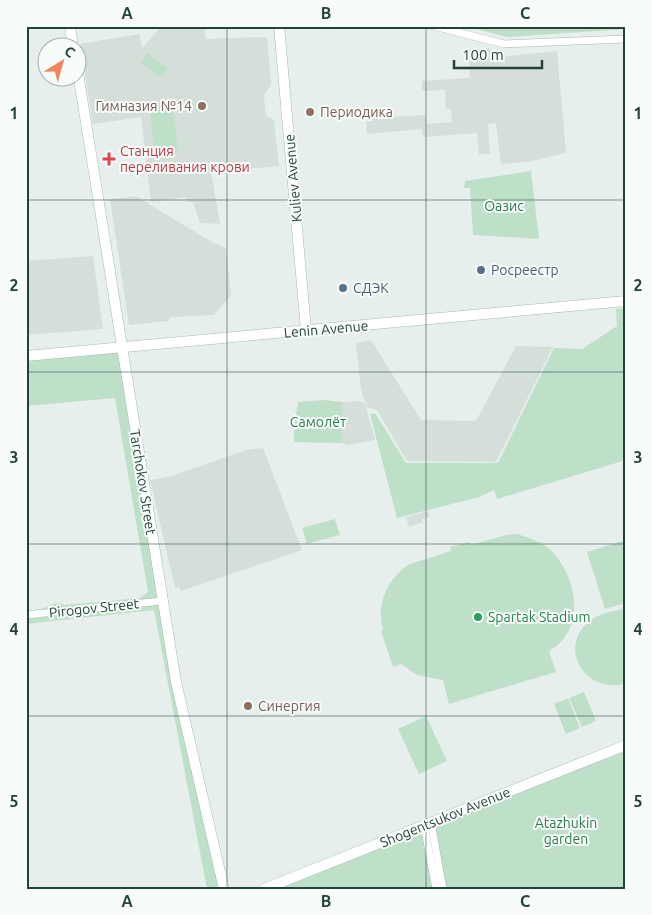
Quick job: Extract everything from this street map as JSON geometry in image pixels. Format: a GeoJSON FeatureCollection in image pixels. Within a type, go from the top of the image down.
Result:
{"type":"FeatureCollection","features":[{"type":"Feature","properties":{"kind":"street","name":"Kuliev Avenue"},"geometry":{"type":"LineString","coordinates":[[279,26],[306,330]]}},
{"type":"Feature","properties":{"kind":"street"},"geometry":{"type":"LineString","coordinates":[[434,26],[504,44],[626,39]]}},
{"type":"Feature","properties":{"kind":"street","name":"Tarchokov Street"},"geometry":{"type":"LineString","coordinates":[[80,88],[162,601],[185,725],[224,889]]}},
{"type":"Feature","properties":{"kind":"street","name":"Lenin Avenue"},"geometry":{"type":"LineString","coordinates":[[26,356],[626,301]]}},
{"type":"Feature","properties":{"kind":"street","name":"Pirogov Street"},"geometry":{"type":"LineString","coordinates":[[26,615],[162,601]]}},
{"type":"Feature","properties":{"kind":"street","name":"Shogentsukov Avenue"},"geometry":{"type":"LineString","coordinates":[[264,889],[626,745]]}},
{"type":"Feature","properties":{"kind":"street"},"geometry":{"type":"LineString","coordinates":[[427,824],[436,889]]}},
{"type":"Feature","properties":{"kind":"street"},"geometry":{"type":"LineString","coordinates":[[427,824],[443,889]]}},
{"type":"Feature","properties":{"kind":"shaded area","name":"Гимназия №14"},"geometry":{"type":"Polygon","coordinates":[[[162,26],[204,26],[206,39],[267,37],[271,84],[264,96],[266,116],[274,120],[279,166],[211,172],[220,224],[200,223],[193,202],[188,202],[186,197],[151,202],[141,117],[93,124],[87,88],[88,43],[139,34],[142,48],[162,26]]]}},
{"type":"Feature","properties":{"kind":"shaded area"},"geometry":{"type":"Polygon","coordinates":[[[490,48],[492,58],[557,51],[566,153],[527,162],[501,164],[496,123],[488,124],[490,154],[479,154],[477,133],[423,137],[422,129],[367,134],[366,118],[426,115],[427,124],[452,122],[451,109],[446,109],[445,90],[422,91],[422,81],[470,78],[468,50],[490,48]]]}},
{"type":"Feature","properties":{"kind":"shaded area"},"geometry":{"type":"Polygon","coordinates":[[[136,196],[210,241],[226,248],[231,296],[214,315],[171,317],[168,321],[129,325],[110,199],[136,196]]]}},
{"type":"Feature","properties":{"kind":"shaded area"},"geometry":{"type":"Polygon","coordinates":[[[93,256],[103,329],[26,335],[26,261],[93,256]]]}},
{"type":"Feature","properties":{"kind":"shaded area"},"geometry":{"type":"Polygon","coordinates":[[[371,340],[421,420],[476,421],[516,346],[553,347],[496,462],[407,461],[377,410],[366,407],[375,440],[348,445],[342,443],[342,402],[361,401],[366,405],[361,389],[356,343],[371,340]]]}},
{"type":"Feature","properties":{"kind":"shaded area"},"geometry":{"type":"Polygon","coordinates":[[[263,448],[302,550],[181,591],[179,587],[175,588],[150,480],[172,476],[246,450],[263,448]]]}},
{"type":"Feature","properties":{"kind":"shaded area"},"geometry":{"type":"Polygon","coordinates":[[[428,511],[430,517],[422,519],[423,522],[409,527],[406,517],[428,511]]]}},
{"type":"Feature","properties":{"kind":"green space"},"geometry":{"type":"Polygon","coordinates":[[[465,26],[626,26],[626,29],[507,37],[465,26]]]}},
{"type":"Feature","properties":{"kind":"green space"},"geometry":{"type":"Polygon","coordinates":[[[148,53],[168,69],[160,78],[141,62],[148,53]]]}},
{"type":"Feature","properties":{"kind":"green space"},"geometry":{"type":"Polygon","coordinates":[[[172,104],[178,150],[155,152],[149,106],[172,104]]]}},
{"type":"Feature","properties":{"kind":"green space","name":"Оазис"},"geometry":{"type":"Polygon","coordinates":[[[531,171],[539,239],[473,235],[470,188],[464,188],[465,181],[531,171]]]}},
{"type":"Feature","properties":{"kind":"green space"},"geometry":{"type":"Polygon","coordinates":[[[626,308],[626,460],[497,499],[494,490],[479,497],[397,518],[370,414],[375,413],[406,463],[498,463],[554,348],[582,349],[617,326],[616,309],[626,308]]]}},
{"type":"Feature","properties":{"kind":"green space"},"geometry":{"type":"Polygon","coordinates":[[[122,347],[162,601],[224,889],[207,889],[154,610],[26,624],[26,611],[42,609],[56,603],[64,605],[140,598],[148,592],[115,398],[26,406],[26,356],[122,347]]]}},
{"type":"Feature","properties":{"kind":"green space","name":"Самолёт"},"geometry":{"type":"Polygon","coordinates":[[[324,400],[342,402],[342,443],[294,442],[298,402],[324,400]]]}},
{"type":"Feature","properties":{"kind":"green space"},"geometry":{"type":"Polygon","coordinates":[[[335,519],[340,535],[307,544],[302,528],[335,519]]]}},
{"type":"Feature","properties":{"kind":"green space","name":"Spartak Stadium"},"geometry":{"type":"Polygon","coordinates":[[[517,534],[548,548],[556,556],[570,580],[574,607],[573,620],[568,632],[549,651],[556,672],[449,704],[443,680],[417,675],[401,664],[393,667],[381,631],[383,630],[381,611],[385,593],[395,577],[410,564],[451,551],[450,547],[469,542],[471,545],[506,535],[517,534]]]}},
{"type":"Feature","properties":{"kind":"green space"},"geometry":{"type":"Polygon","coordinates":[[[626,540],[626,603],[605,609],[587,552],[626,540]]]}},
{"type":"Feature","properties":{"kind":"green space"},"geometry":{"type":"Polygon","coordinates":[[[626,608],[626,683],[612,685],[599,682],[588,676],[580,667],[576,655],[576,643],[580,632],[594,618],[626,608]]]}},
{"type":"Feature","properties":{"kind":"green space"},"geometry":{"type":"Polygon","coordinates":[[[584,692],[596,721],[582,727],[569,698],[584,692]]]}},
{"type":"Feature","properties":{"kind":"green space"},"geometry":{"type":"Polygon","coordinates":[[[568,698],[580,728],[566,734],[554,704],[568,698]]]}},
{"type":"Feature","properties":{"kind":"green space"},"geometry":{"type":"Polygon","coordinates":[[[426,716],[447,761],[419,774],[398,729],[426,716]]]}},
{"type":"Feature","properties":{"kind":"green space","name":"Atazhukin garden"},"geometry":{"type":"Polygon","coordinates":[[[626,745],[626,889],[264,889],[626,745]]]}},
{"type":"Feature","properties":{"kind":"place","name":"Гимназия №14"},"geometry":{"type":"Point","coordinates":[202,106]}},
{"type":"Feature","properties":{"kind":"place","name":"Периодика"},"geometry":{"type":"Point","coordinates":[310,112]}},
{"type":"Feature","properties":{"kind":"place","name":"Станция переливания крови"},"geometry":{"type":"Point","coordinates":[109,159]}},
{"type":"Feature","properties":{"kind":"place","name":"Росреестр"},"geometry":{"type":"Point","coordinates":[481,270]}},
{"type":"Feature","properties":{"kind":"place","name":"СДЭК"},"geometry":{"type":"Point","coordinates":[343,288]}},
{"type":"Feature","properties":{"kind":"place","name":"Spartak Stadium"},"geometry":{"type":"Point","coordinates":[478,617]}},
{"type":"Feature","properties":{"kind":"place","name":"Синергия"},"geometry":{"type":"Point","coordinates":[248,706]}}]}
